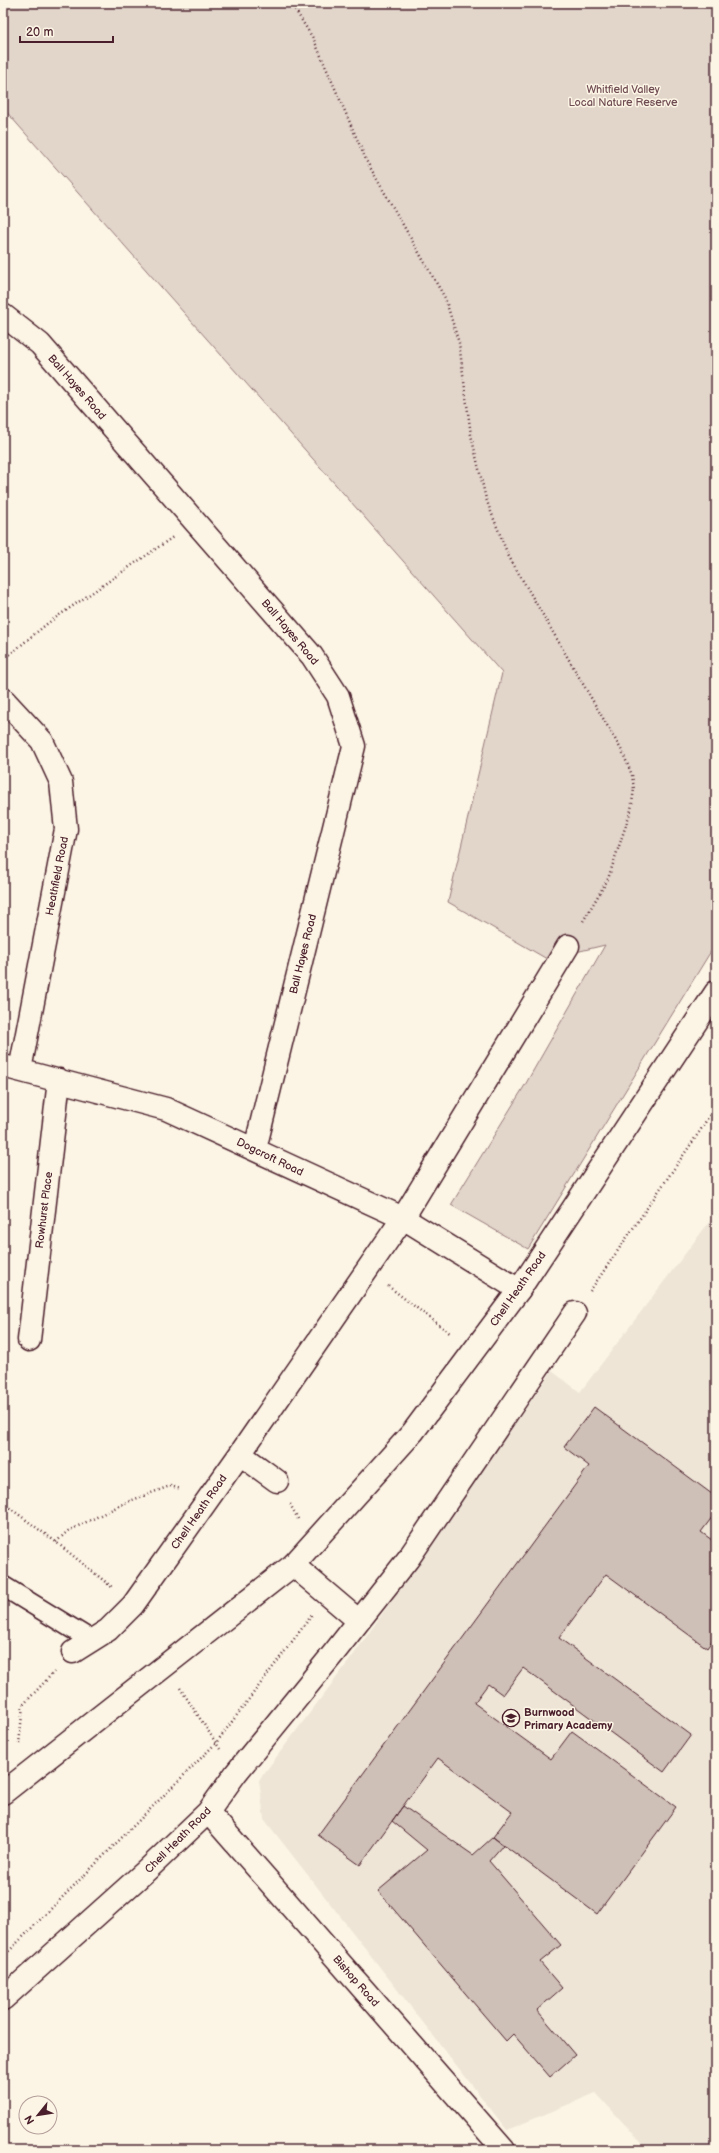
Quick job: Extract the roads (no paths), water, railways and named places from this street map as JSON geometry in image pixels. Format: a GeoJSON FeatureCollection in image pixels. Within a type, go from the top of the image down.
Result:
{"type":"FeatureCollection","features":[{"type":"Feature","properties":{"kind":"street","name":"Ball Hayes Road"},"geometry":{"type":"LineString","coordinates":[[3,315],[40,344],[312,656],[338,696],[354,746],[255,1149]]}},
{"type":"Feature","properties":{"kind":"street","name":"Heathfield Road"},"geometry":{"type":"LineString","coordinates":[[3,699],[42,741],[61,782],[66,829],[12,1068]]}},
{"type":"Feature","properties":{"kind":"street","name":"Chell Heath Road"},"geometry":{"type":"LineString","coordinates":[[73,1652],[108,1630],[133,1605],[240,1454],[403,1218],[568,946]]}},
{"type":"Feature","properties":{"kind":"street","name":"Chell Heath Road"},"geometry":{"type":"LineString","coordinates":[[10,1788],[293,1565],[413,1432],[519,1290],[716,992]]}},
{"type":"Feature","properties":{"kind":"street","name":"Dogcroft Road"},"geometry":{"type":"LineString","coordinates":[[12,1068],[166,1109],[255,1149],[334,1188],[403,1218],[519,1290]]}},
{"type":"Feature","properties":{"kind":"street","name":"Rowhurst Place"},"geometry":{"type":"LineString","coordinates":[[29,1340],[59,1080]]}},
{"type":"Feature","properties":{"kind":"street","name":"Chell Heath Road"},"geometry":{"type":"LineString","coordinates":[[3,1999],[148,1870],[208,1812],[236,1773],[408,1559],[574,1313]]}},
{"type":"Feature","properties":{"kind":"street"},"geometry":{"type":"LineString","coordinates":[[240,1454],[277,1481]]}},
{"type":"Feature","properties":{"kind":"street"},"geometry":{"type":"LineString","coordinates":[[293,1565],[359,1621]]}},
{"type":"Feature","properties":{"kind":"street","name":"Bishop Road"},"geometry":{"type":"LineString","coordinates":[[208,1812],[504,2150]]}},
{"type":"Feature","properties":{"kind":"lane"},"geometry":{"type":"LineString","coordinates":[[3,1586],[91,1640]]}},
{"type":"Feature","properties":{"kind":"place","name":"Burnwood Primary Academy"},"geometry":{"type":"Point","coordinates":[511,1718]}},
{"type":"Feature","properties":{"kind":"park label","name":"Whitfield Valley Local Nature Reserve"},"geometry":{"type":"Point","coordinates":[623,95]}}]}
